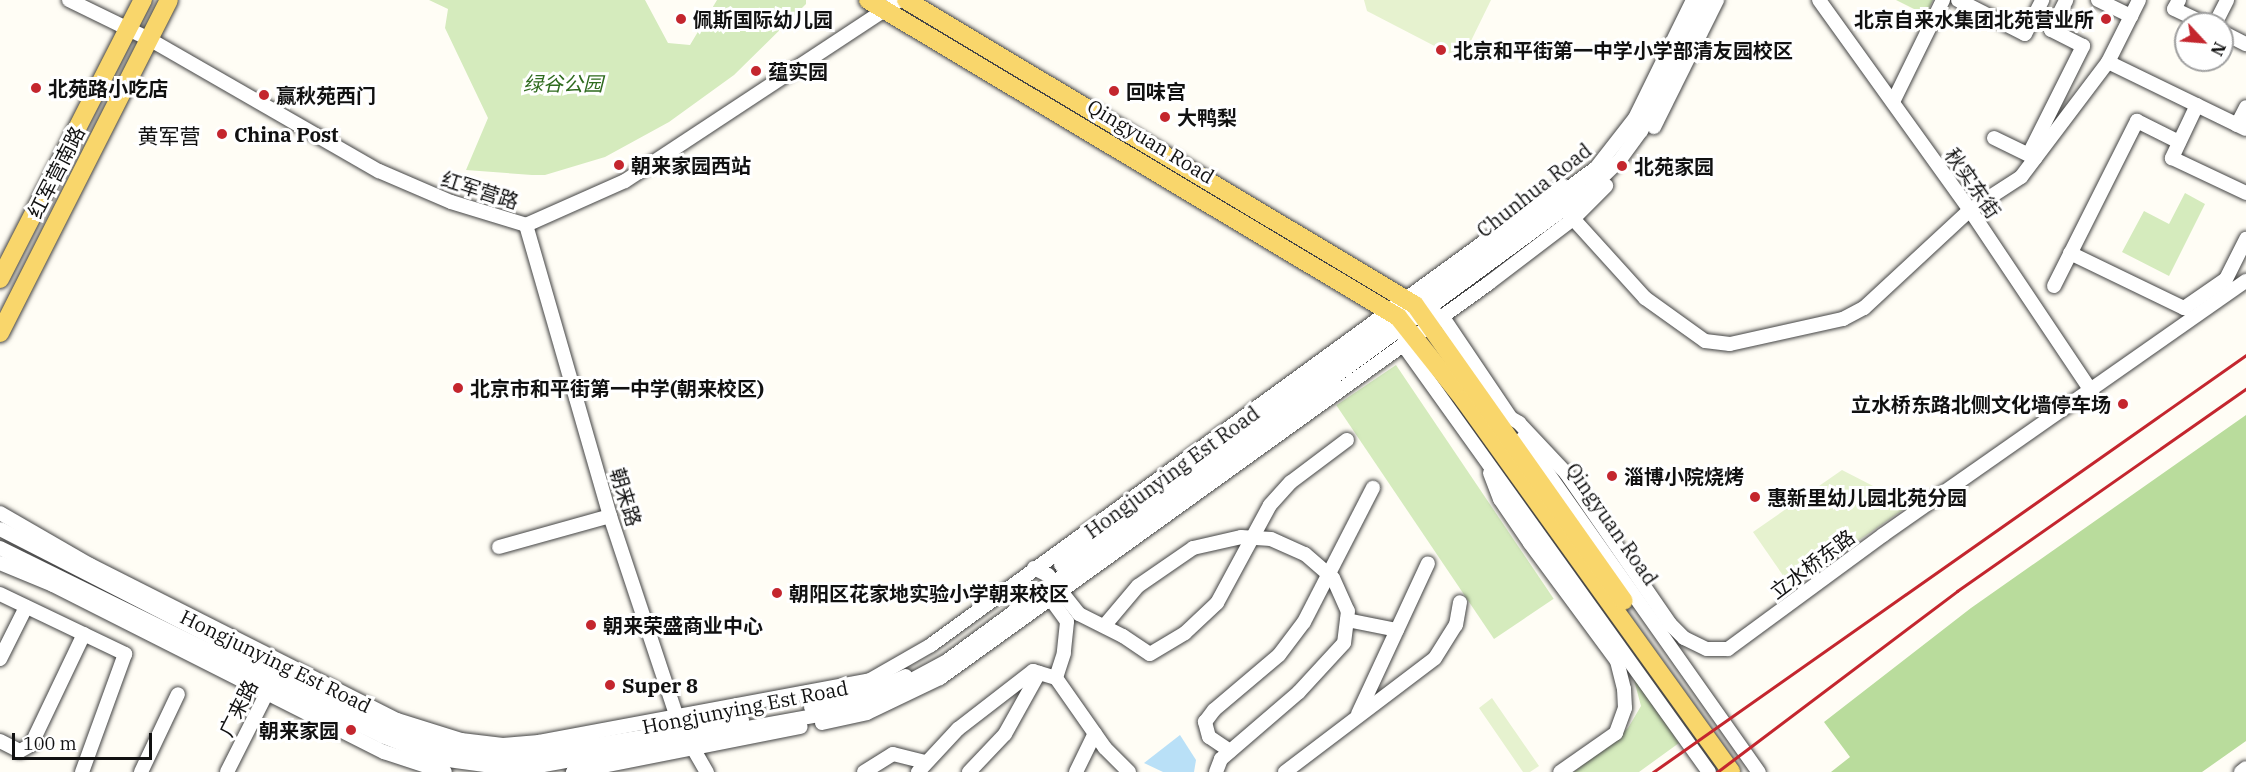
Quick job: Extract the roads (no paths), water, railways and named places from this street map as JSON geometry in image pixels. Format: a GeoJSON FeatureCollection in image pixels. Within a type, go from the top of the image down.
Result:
{"type":"FeatureCollection","features":[{"type":"Feature","properties":{"kind":"main road","name":"红军营南路"},"geometry":{"type":"LineString","coordinates":[[0,279],[143,0]]}},
{"type":"Feature","properties":{"kind":"main road","name":"Qingyuan Road"},"geometry":{"type":"LineString","coordinates":[[868,0],[1403,326],[1464,400],[1731,772]]}},
{"type":"Feature","properties":{"kind":"main road","name":"Qingyuan Road"},"geometry":{"type":"LineString","coordinates":[[906,0],[1423,311],[1744,772]]}},
{"type":"Feature","properties":{"kind":"main road","name":"红军营南路"},"geometry":{"type":"LineString","coordinates":[[0,333],[148,39],[162,1]]}},
{"type":"Feature","properties":{"kind":"main road"},"geometry":{"type":"LineString","coordinates":[[105,74],[126,84]]}},
{"type":"Feature","properties":{"kind":"street","name":"红军营路"},"geometry":{"type":"LineString","coordinates":[[69,0],[148,39],[379,171],[440,198],[526,225],[625,181],[900,0]]}},
{"type":"Feature","properties":{"kind":"street"},"geometry":{"type":"LineString","coordinates":[[573,772],[684,734],[870,680],[931,645],[1034,568],[1403,326],[1423,311],[1592,160],[1632,106],[1683,0]]}},
{"type":"Feature","properties":{"kind":"street","name":"Chunhua Road"},"geometry":{"type":"LineString","coordinates":[[1403,326],[1606,158],[1635,118],[1693,0]]}},
{"type":"Feature","properties":{"kind":"street","name":"Chunhua Road"},"geometry":{"type":"LineString","coordinates":[[1423,311],[1569,214],[1604,177],[1641,131],[1706,0]]}},
{"type":"Feature","properties":{"kind":"street"},"geometry":{"type":"LineString","coordinates":[[1717,0],[1648,138],[1632,160],[1569,214],[1645,298],[1706,341],[1730,344],[1843,319],[1864,308],[1970,210],[2021,177],[2083,46],[2051,30],[2066,0]]}},
{"type":"Feature","properties":{"kind":"street","name":"秋实东街"},"geometry":{"type":"LineString","coordinates":[[1819,0],[1970,210],[2091,391]]}},
{"type":"Feature","properties":{"kind":"street"},"geometry":{"type":"LineString","coordinates":[[1893,102],[1943,0]]}},
{"type":"Feature","properties":{"kind":"street"},"geometry":{"type":"LineString","coordinates":[[1958,0],[2025,34],[2042,0]]}},
{"type":"Feature","properties":{"kind":"street"},"geometry":{"type":"LineString","coordinates":[[2098,0],[2131,16]]}},
{"type":"Feature","properties":{"kind":"street"},"geometry":{"type":"LineString","coordinates":[[2032,156],[2109,62],[2139,0]]}},
{"type":"Feature","properties":{"kind":"street"},"geometry":{"type":"LineString","coordinates":[[2179,0],[2174,9],[2180,12]]}},
{"type":"Feature","properties":{"kind":"street"},"geometry":{"type":"LineString","coordinates":[[2109,62],[2242,127],[2246,107]]}},
{"type":"Feature","properties":{"kind":"street"},"geometry":{"type":"LineString","coordinates":[[2197,105],[2172,158],[2246,193]]}},
{"type":"Feature","properties":{"kind":"street"},"geometry":{"type":"LineString","coordinates":[[2054,286],[2137,121],[2179,142]]}},
{"type":"Feature","properties":{"kind":"street"},"geometry":{"type":"LineString","coordinates":[[1994,138],[2032,156]]}},
{"type":"Feature","properties":{"kind":"street","name":"朝来路"},"geometry":{"type":"LineString","coordinates":[[526,225],[610,516],[684,734],[707,772]]}},
{"type":"Feature","properties":{"kind":"street"},"geometry":{"type":"LineString","coordinates":[[2070,253],[2184,308],[2226,279],[2246,239]]}},
{"type":"Feature","properties":{"kind":"street","name":"立水桥东路"},"geometry":{"type":"LineString","coordinates":[[1511,420],[1519,423],[1566,473],[1670,624],[1684,638],[1707,649],[1728,649],[1883,535],[2246,281]]}},
{"type":"Feature","properties":{"kind":"street","name":"Qingyuan Road"},"geometry":{"type":"LineString","coordinates":[[1423,311],[1511,420],[1759,772]]}},
{"type":"Feature","properties":{"kind":"street","name":"Qingyuan Road"},"geometry":{"type":"LineString","coordinates":[[1403,326],[1484,456],[1709,772]]}},
{"type":"Feature","properties":{"kind":"street","name":"Hongjunying Est Road"},"geometry":{"type":"LineString","coordinates":[[0,530],[278,671],[403,745],[441,759],[476,765],[538,766],[822,705],[870,692],[941,654],[1049,586],[1403,326]]}},
{"type":"Feature","properties":{"kind":"street"},"geometry":{"type":"LineString","coordinates":[[1464,400],[1500,500],[1617,661],[1625,708],[1616,734],[1560,772]]}},
{"type":"Feature","properties":{"kind":"street"},"geometry":{"type":"LineString","coordinates":[[1485,402],[1511,420]]}},
{"type":"Feature","properties":{"kind":"street"},"geometry":{"type":"LineString","coordinates":[[1034,568],[1049,586],[1079,614],[1105,625],[1150,654],[1185,633],[1217,603],[1256,538],[1270,505],[1284,490],[1347,440]]}},
{"type":"Feature","properties":{"kind":"street"},"geometry":{"type":"LineString","coordinates":[[1230,752],[1209,737],[1205,722],[1214,710],[1279,655],[1304,622],[1327,573],[1373,488]]}},
{"type":"Feature","properties":{"kind":"street"},"geometry":{"type":"LineString","coordinates":[[0,513],[278,671],[410,726],[461,740],[503,745],[684,734],[848,719],[896,701],[940,678],[1049,586]]}},
{"type":"Feature","properties":{"kind":"street"},"geometry":{"type":"LineString","coordinates":[[499,547],[610,516]]}},
{"type":"Feature","properties":{"kind":"street"},"geometry":{"type":"LineString","coordinates":[[1105,625],[1138,586],[1193,548],[1241,537],[1271,539],[1305,554],[1327,573],[1348,611],[1344,643],[1323,669],[1230,752],[1216,772]]}},
{"type":"Feature","properties":{"kind":"street","name":"Hongjunying Est Road"},"geometry":{"type":"LineString","coordinates":[[0,548],[278,671]]}},
{"type":"Feature","properties":{"kind":"street"},"geometry":{"type":"LineString","coordinates":[[0,563],[53,585],[384,752],[445,772]]}},
{"type":"Feature","properties":{"kind":"street"},"geometry":{"type":"LineString","coordinates":[[1357,717],[1428,563]]}},
{"type":"Feature","properties":{"kind":"street"},"geometry":{"type":"LineString","coordinates":[[1049,586],[1067,622],[1056,678]]}},
{"type":"Feature","properties":{"kind":"street"},"geometry":{"type":"LineString","coordinates":[[0,594],[125,654],[125,663],[81,772]]}},
{"type":"Feature","properties":{"kind":"street"},"geometry":{"type":"LineString","coordinates":[[1285,772],[1436,658],[1456,625],[1460,602]]}},
{"type":"Feature","properties":{"kind":"street"},"geometry":{"type":"LineString","coordinates":[[0,659],[26,606]]}},
{"type":"Feature","properties":{"kind":"street"},"geometry":{"type":"LineString","coordinates":[[1065,637],[1090,618]]}},
{"type":"Feature","properties":{"kind":"street"},"geometry":{"type":"LineString","coordinates":[[1347,620],[1397,630]]}},
{"type":"Feature","properties":{"kind":"street"},"geometry":{"type":"LineString","coordinates":[[0,741],[20,751],[31,746],[84,634]]}},
{"type":"Feature","properties":{"kind":"street","name":"广来路"},"geometry":{"type":"LineString","coordinates":[[227,772],[278,671]]}},
{"type":"Feature","properties":{"kind":"street"},"geometry":{"type":"LineString","coordinates":[[864,772],[893,754],[921,767],[958,729],[1033,671],[1056,678],[1095,733],[1129,772]]}},
{"type":"Feature","properties":{"kind":"street"},"geometry":{"type":"LineString","coordinates":[[969,772],[1005,734],[1039,672]]}},
{"type":"Feature","properties":{"kind":"street"},"geometry":{"type":"LineString","coordinates":[[141,772],[178,694]]}},
{"type":"Feature","properties":{"kind":"street"},"geometry":{"type":"LineString","coordinates":[[1076,772],[1095,733]]}},
{"type":"Feature","properties":{"kind":"street"},"geometry":{"type":"LineString","coordinates":[[2241,772],[2246,768]]}},
{"type":"Feature","properties":{"kind":"water"},"geometry":{"type":"Polygon","coordinates":[[[1180,735],[1196,760],[1194,772],[1163,772],[1144,763],[1180,735]]]}},
{"type":"Feature","properties":{"kind":"railway"},"geometry":{"type":"LineString","coordinates":[[1653,772],[2246,355]]}},
{"type":"Feature","properties":{"kind":"railway"},"geometry":{"type":"LineString","coordinates":[[1717,772],[1957,591],[2246,389]]}},
{"type":"Feature","properties":{"kind":"place","name":"佩斯国际幼儿园"},"geometry":{"type":"Point","coordinates":[681,19]}},
{"type":"Feature","properties":{"kind":"place","name":"北京自来水集团北苑营业所"},"geometry":{"type":"Point","coordinates":[2106,19]}},
{"type":"Feature","properties":{"kind":"place","name":"北京和平街第一中学小学部清友园校区"},"geometry":{"type":"Point","coordinates":[1441,50]}},
{"type":"Feature","properties":{"kind":"place","name":"蕴实园"},"geometry":{"type":"Point","coordinates":[756,71]}},
{"type":"Feature","properties":{"kind":"place","name":"北苑路小吃店"},"geometry":{"type":"Point","coordinates":[36,88]}},
{"type":"Feature","properties":{"kind":"place","name":"回味宫"},"geometry":{"type":"Point","coordinates":[1114,91]}},
{"type":"Feature","properties":{"kind":"place","name":"赢秋苑西门"},"geometry":{"type":"Point","coordinates":[264,95]}},
{"type":"Feature","properties":{"kind":"place","name":"大鸭梨"},"geometry":{"type":"Point","coordinates":[1165,117]}},
{"type":"Feature","properties":{"kind":"place","name":"China Post"},"geometry":{"type":"Point","coordinates":[222,134]}},
{"type":"Feature","properties":{"kind":"place","name":"朝来家园西站"},"geometry":{"type":"Point","coordinates":[619,165]}},
{"type":"Feature","properties":{"kind":"place","name":"北苑家园"},"geometry":{"type":"Point","coordinates":[1622,166]}},
{"type":"Feature","properties":{"kind":"place","name":"北京市和平街第一中学(朝来校区)"},"geometry":{"type":"Point","coordinates":[458,388]}},
{"type":"Feature","properties":{"kind":"place","name":"立水桥东路北侧文化墙停车场"},"geometry":{"type":"Point","coordinates":[2123,404]}},
{"type":"Feature","properties":{"kind":"place","name":"淄博小院烧烤"},"geometry":{"type":"Point","coordinates":[1612,476]}},
{"type":"Feature","properties":{"kind":"place","name":"惠新里幼儿园北苑分园"},"geometry":{"type":"Point","coordinates":[1755,497]}},
{"type":"Feature","properties":{"kind":"place","name":"朝阳区花家地实验小学朝来校区"},"geometry":{"type":"Point","coordinates":[777,593]}},
{"type":"Feature","properties":{"kind":"place","name":"朝来荣盛商业中心"},"geometry":{"type":"Point","coordinates":[591,625]}},
{"type":"Feature","properties":{"kind":"place","name":"Super 8"},"geometry":{"type":"Point","coordinates":[610,685]}},
{"type":"Feature","properties":{"kind":"place","name":"朝来家园"},"geometry":{"type":"Point","coordinates":[351,730]}},
{"type":"Feature","properties":{"kind":"district","name":"黄军营"},"geometry":{"type":"Point","coordinates":[169,136]}},
{"type":"Feature","properties":{"kind":"park label","name":"绿谷公园"},"geometry":{"type":"Point","coordinates":[563,83]}}]}
